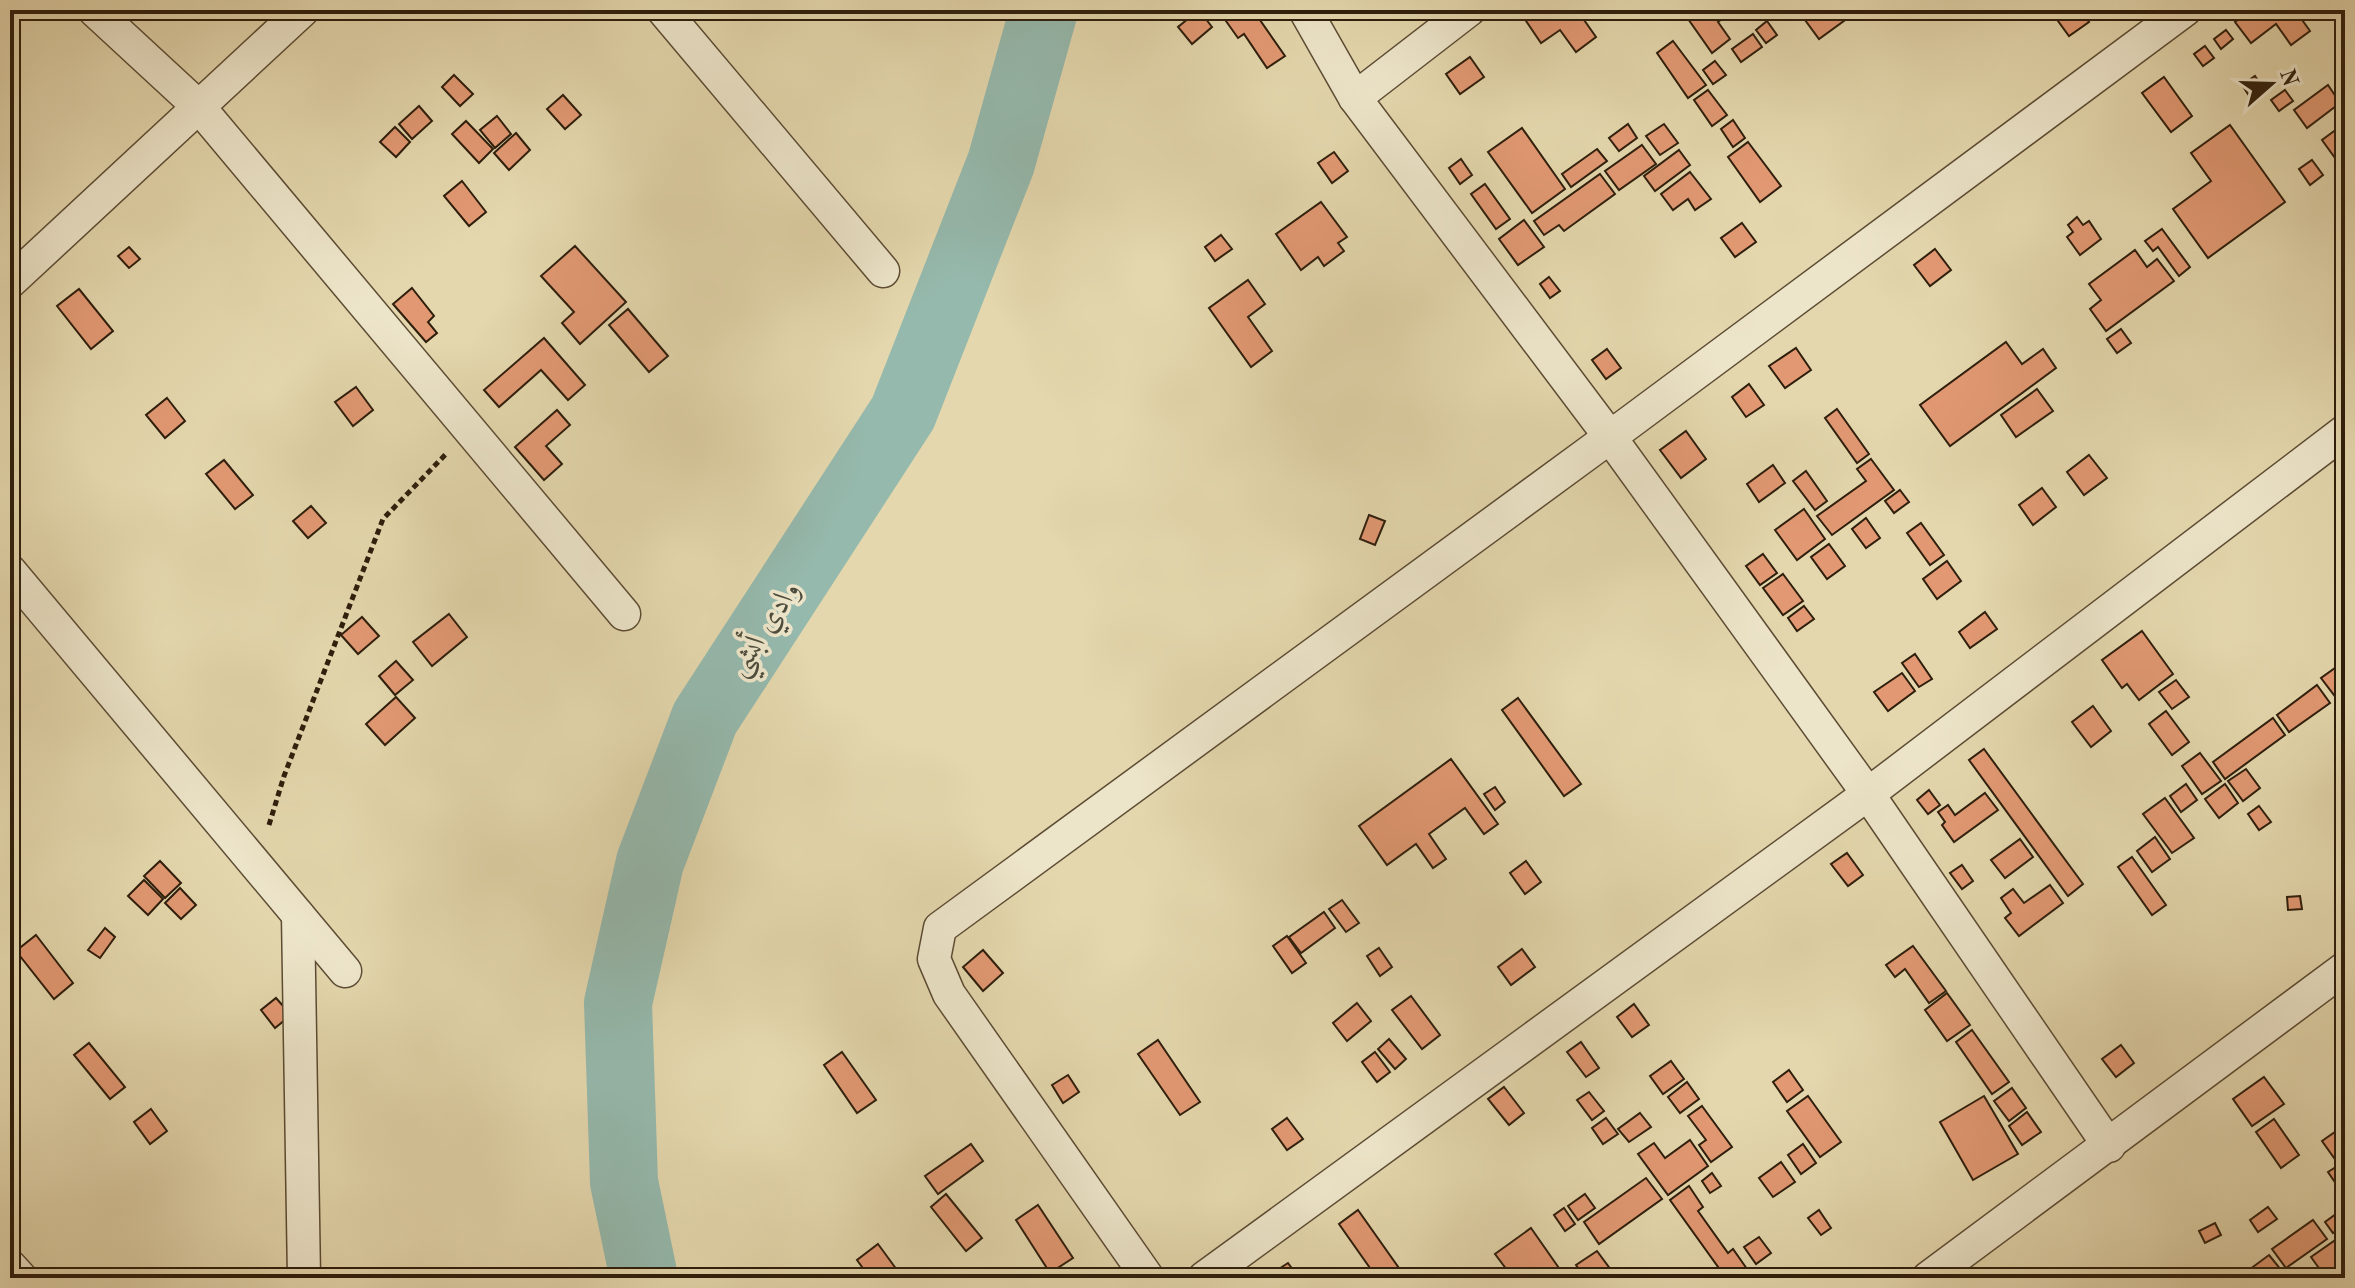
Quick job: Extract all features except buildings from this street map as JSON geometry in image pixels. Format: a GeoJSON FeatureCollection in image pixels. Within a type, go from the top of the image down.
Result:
{"type":"FeatureCollection","features":[{"type":"Feature","properties":{"kind":"street"},"geometry":{"type":"LineString","coordinates":[[94,10],[199,107],[624,614]]}},
{"type":"Feature","properties":{"kind":"street"},"geometry":{"type":"LineString","coordinates":[[10,282],[303,10]]}},
{"type":"Feature","properties":{"kind":"street"},"geometry":{"type":"LineString","coordinates":[[663,10],[883,271]]}},
{"type":"Feature","properties":{"kind":"street"},"geometry":{"type":"LineString","coordinates":[[1305,10],[1355,98],[1610,437],[1868,794],[2109,1146]]}},
{"type":"Feature","properties":{"kind":"street"},"geometry":{"type":"LineString","coordinates":[[1355,98],[1469,10]]}},
{"type":"Feature","properties":{"kind":"street"},"geometry":{"type":"LineString","coordinates":[[1148,1278],[949,994],[934,959],[940,928],[1610,437],[2185,10]]}},
{"type":"Feature","properties":{"kind":"street"},"geometry":{"type":"LineString","coordinates":[[1204,1278],[1868,794],[2345,431]]}},
{"type":"Feature","properties":{"kind":"street"},"geometry":{"type":"LineString","coordinates":[[10,571],[345,971]]}},
{"type":"Feature","properties":{"kind":"street"},"geometry":{"type":"LineString","coordinates":[[298,915],[304,1278]]}},
{"type":"Feature","properties":{"kind":"street"},"geometry":{"type":"LineString","coordinates":[[1944,1273],[2345,968]]}},
{"type":"Feature","properties":{"kind":"street"},"geometry":{"type":"LineString","coordinates":[[10,1266],[21,1278]]}},
{"type":"Feature","properties":{"kind":"path"},"geometry":{"type":"LineString","coordinates":[[257,866],[284,776],[383,519],[469,430]]}},
{"type":"Feature","properties":{"kind":"waterway","name":"وادي أبشي"},"geometry":{"type":"LineString","coordinates":[[644,1278],[624,1182],[618,1003],[650,862],[705,718],[903,413],[1001,163],[1044,10]]}}]}
